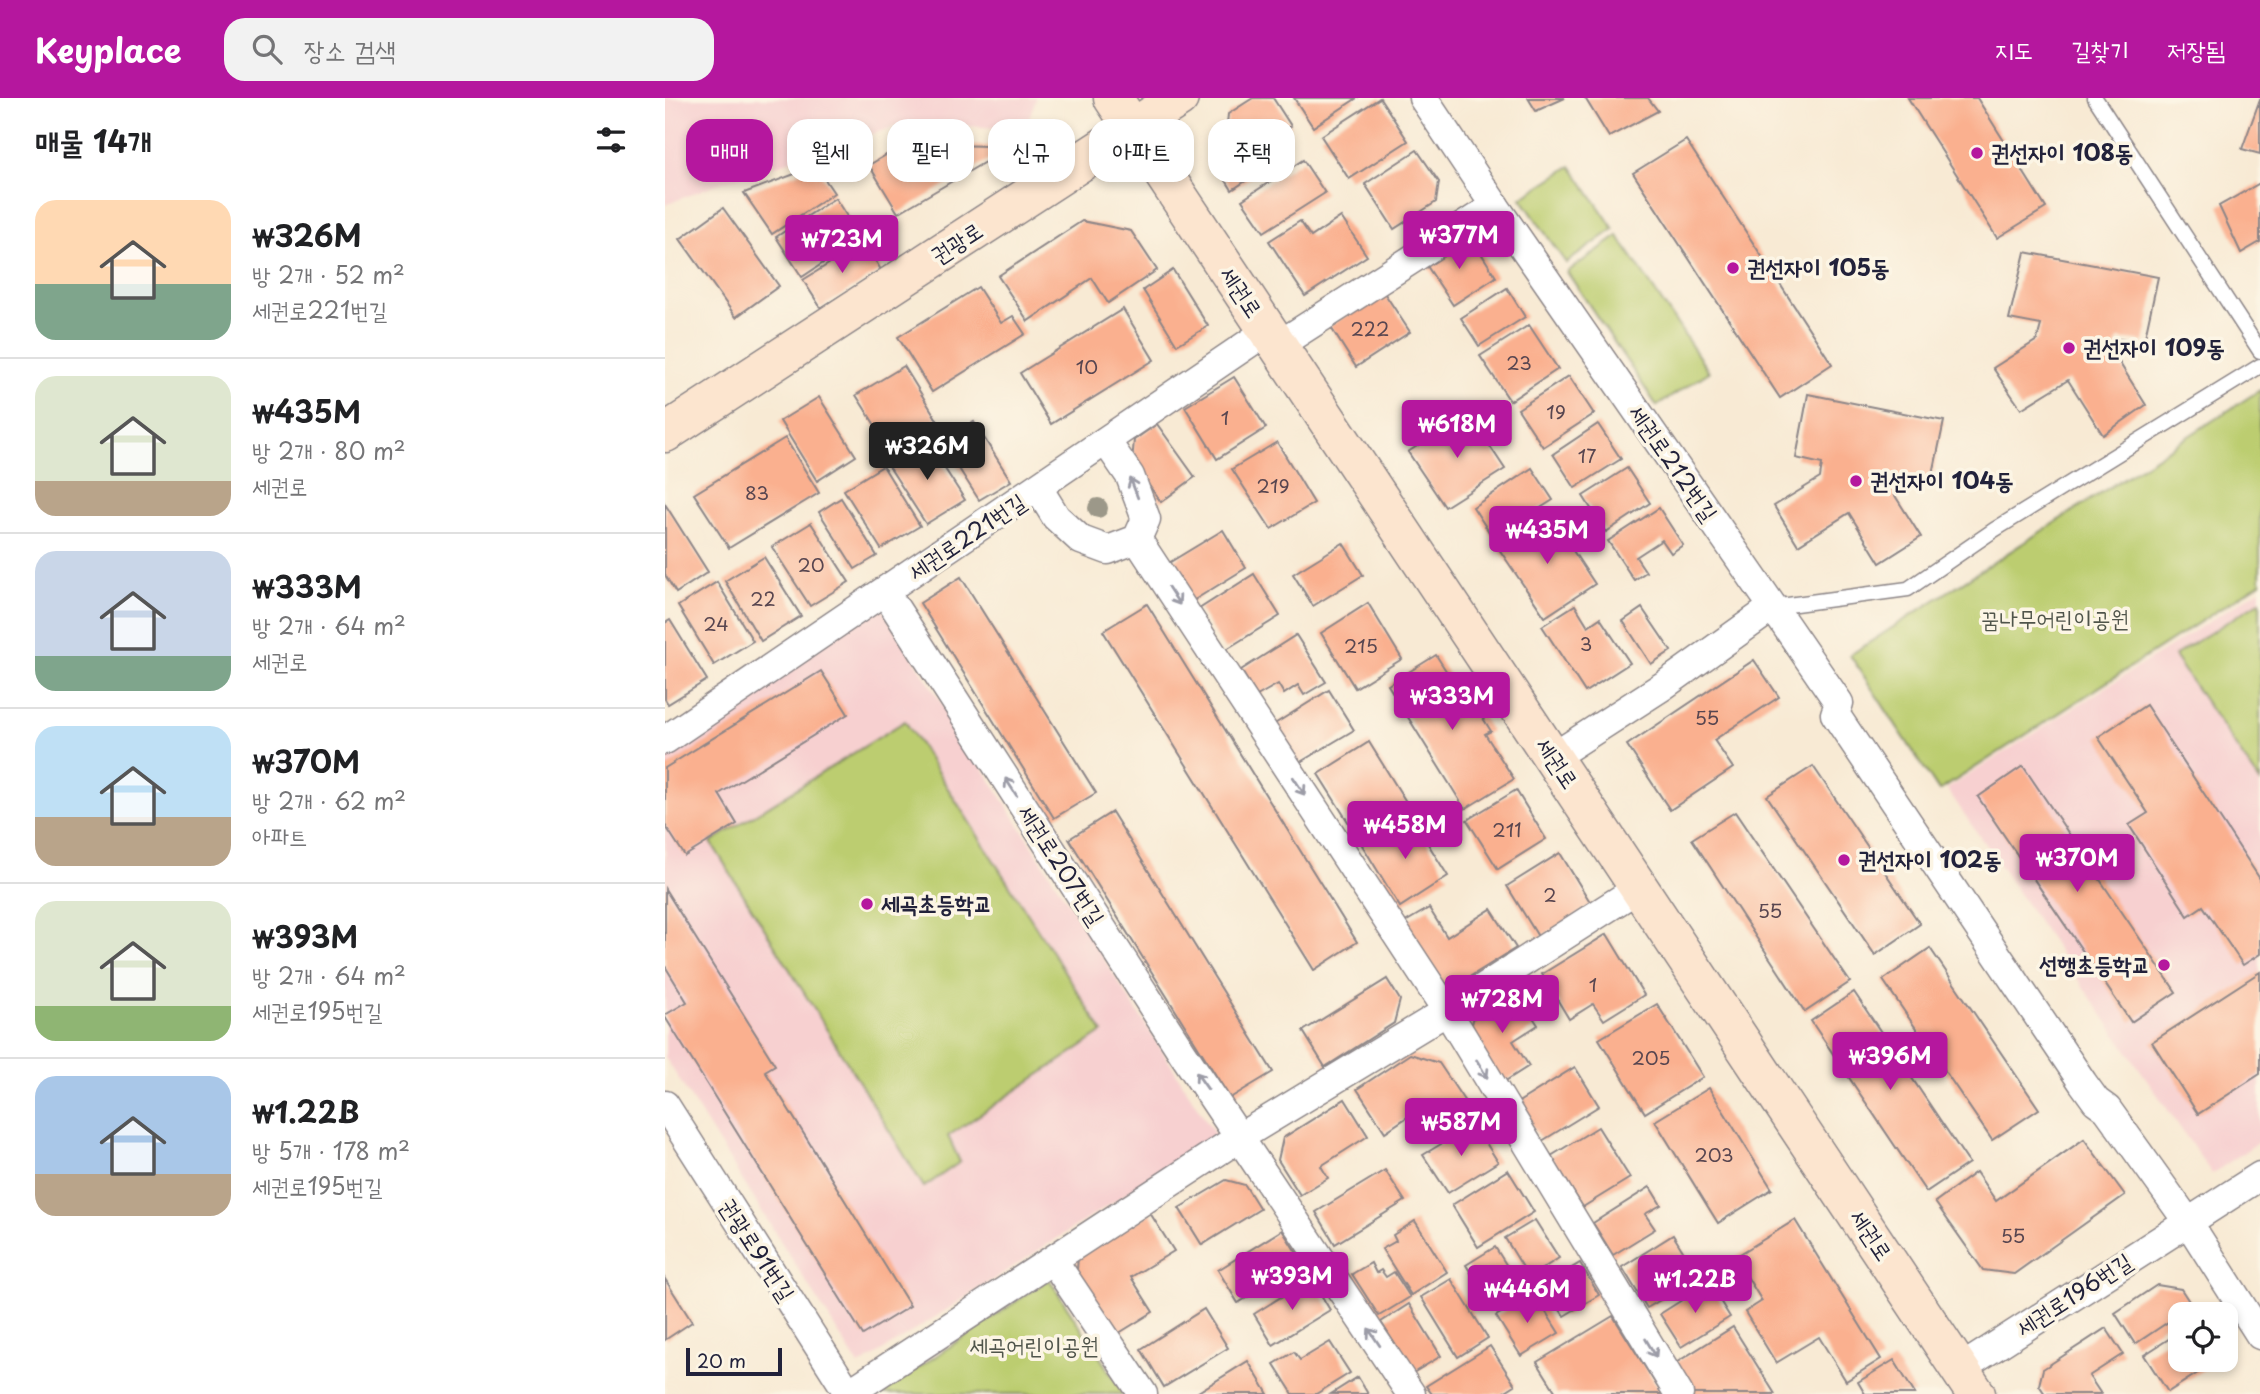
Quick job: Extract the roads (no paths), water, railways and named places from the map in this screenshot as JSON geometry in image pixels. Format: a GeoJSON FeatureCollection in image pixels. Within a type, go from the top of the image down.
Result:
{"type":"FeatureCollection","features":[{"type":"Feature","properties":{"kind":"street","name":"권광로"},"geometry":{"type":"LineString","coordinates":[[665,433],[1123,113],[1179,98]]}},
{"type":"Feature","properties":{"kind":"street","name":"세권로212번길"},"geometry":{"type":"LineString","coordinates":[[1423,98],[1839,703],[1835,713],[1839,720],[2075,1072],[2096,1101],[2107,1109],[2188,1222]]}},
{"type":"Feature","properties":{"kind":"street","name":"세권로"},"geometry":{"type":"LineString","coordinates":[[1123,113],[1968,1381]]}},
{"type":"Feature","properties":{"kind":"street","name":"세권로221번길"},"geometry":{"type":"LineString","coordinates":[[665,740],[1106,441],[1495,206]]}},
{"type":"Feature","properties":{"kind":"street"},"geometry":{"type":"LineString","coordinates":[[1038,488],[1056,517],[1081,540],[1108,550],[1137,538],[1146,519],[1129,476],[1106,441]]}},
{"type":"Feature","properties":{"kind":"street"},"geometry":{"type":"LineString","coordinates":[[1137,538],[1447,1011],[1679,1394]]}},
{"type":"Feature","properties":{"kind":"street","name":"세권로207번길"},"geometry":{"type":"LineString","coordinates":[[885,592],[1182,1052],[1412,1394]]}},
{"type":"Feature","properties":{"kind":"street"},"geometry":{"type":"LineString","coordinates":[[1553,757],[1663,686],[1773,607]]}},
{"type":"Feature","properties":{"kind":"street"},"geometry":{"type":"LineString","coordinates":[[849,1393],[1240,1137],[1447,1011],[1640,887]]}},
{"type":"Feature","properties":{"kind":"street","name":"권광로91번길"},"geometry":{"type":"LineString","coordinates":[[665,1105],[849,1393]]}},
{"type":"Feature","properties":{"kind":"street","name":"세권로196번길"},"geometry":{"type":"LineString","coordinates":[[1968,1381],[2188,1222],[2260,1176]]}},
{"type":"Feature","properties":{"kind":"street"},"geometry":{"type":"LineString","coordinates":[[2188,1222],[2260,1335]]}},
{"type":"Feature","properties":{"kind":"street"},"geometry":{"type":"LineString","coordinates":[[1053,1260],[1143,1394]]}},
{"type":"Feature","properties":{"kind":"lane"},"geometry":{"type":"LineString","coordinates":[[2095,98],[2260,351]]}},
{"type":"Feature","properties":{"kind":"lane"},"geometry":{"type":"LineString","coordinates":[[1773,607],[1908,589],[1994,530],[2260,366]]}},
{"type":"Feature","properties":{"kind":"place","name":"권선자이 108동"},"geometry":{"type":"Point","coordinates":[1977,153]}},
{"type":"Feature","properties":{"kind":"place","name":"권선자이 105동"},"geometry":{"type":"Point","coordinates":[1733,268]}},
{"type":"Feature","properties":{"kind":"place","name":"권선자이 109동"},"geometry":{"type":"Point","coordinates":[2069,348]}},
{"type":"Feature","properties":{"kind":"place","name":"권선자이 104동"},"geometry":{"type":"Point","coordinates":[1856,481]}},
{"type":"Feature","properties":{"kind":"place","name":"권선자이 102동"},"geometry":{"type":"Point","coordinates":[1844,860]}},
{"type":"Feature","properties":{"kind":"place","name":"세곡초등학교"},"geometry":{"type":"Point","coordinates":[867,904]}},
{"type":"Feature","properties":{"kind":"place","name":"선행초등학교"},"geometry":{"type":"Point","coordinates":[2164,965]}},
{"type":"Feature","properties":{"kind":"park label","name":"꿈나무어린이공원"},"geometry":{"type":"Point","coordinates":[2055,619]}},
{"type":"Feature","properties":{"kind":"park label","name":"세곡어린이공원"},"geometry":{"type":"Point","coordinates":[1034,1346]}}]}
